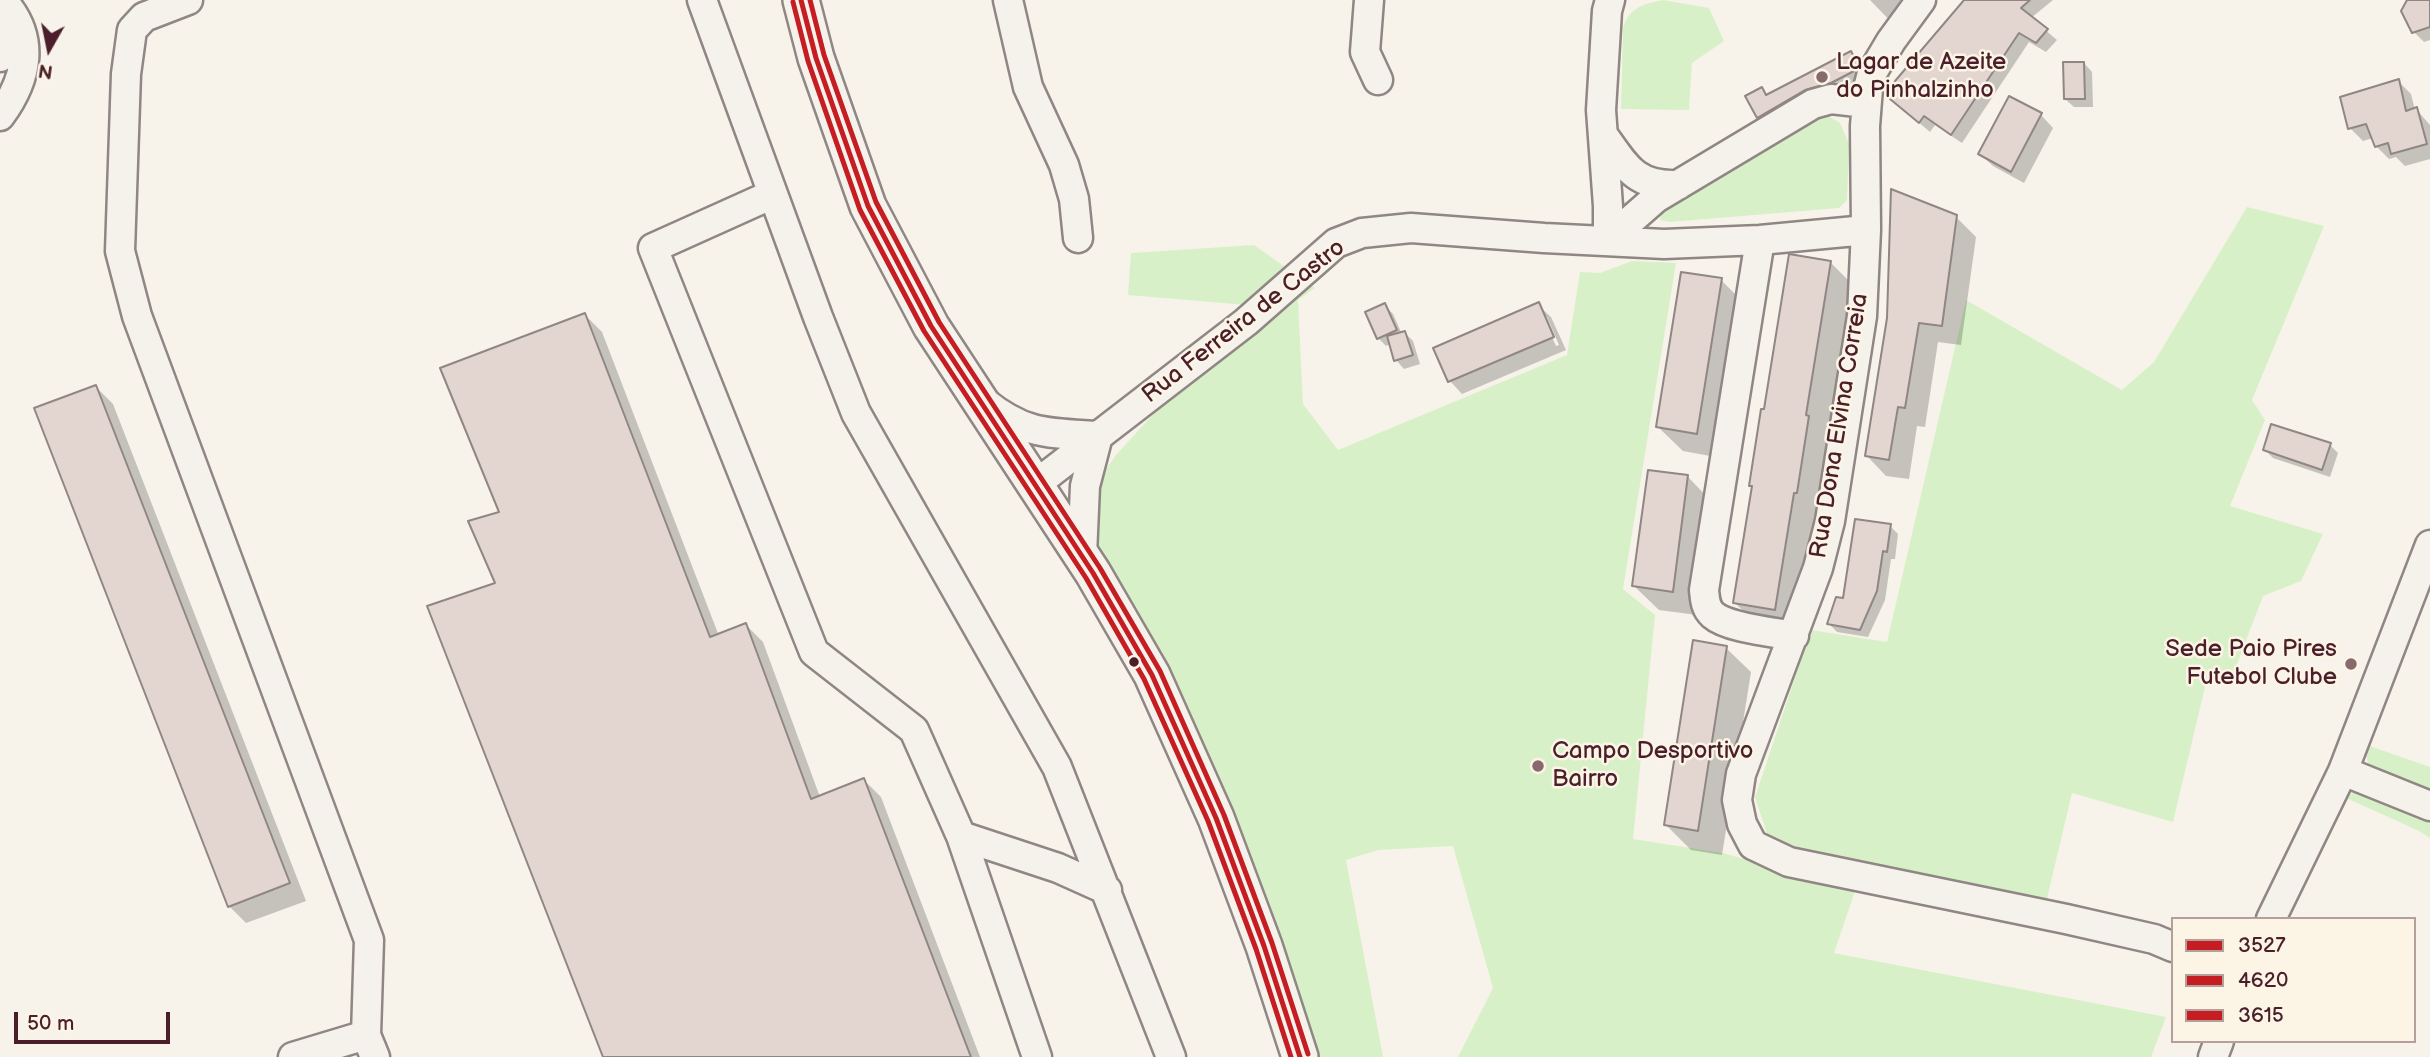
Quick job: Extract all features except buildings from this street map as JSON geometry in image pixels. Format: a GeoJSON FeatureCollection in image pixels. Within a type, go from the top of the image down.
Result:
{"type":"FeatureCollection","features":[{"type":"Feature","properties":{"kind":"main road"},"geometry":{"type":"LineString","coordinates":[[801,0],[816,58],[868,206],[931,326],[1082,555],[1152,675],[1206,794],[1264,946],[1300,1057]]}},
{"type":"Feature","properties":{"kind":"street"},"geometry":{"type":"LineString","coordinates":[[0,116],[11,101],[21,76],[25,52],[18,21],[2,0]]}},
{"type":"Feature","properties":{"kind":"street"},"geometry":{"type":"LineString","coordinates":[[188,0],[144,17],[132,30],[126,74],[120,251],[137,316],[369,940],[371,1046],[293,1057]]}},
{"type":"Feature","properties":{"kind":"street"},"geometry":{"type":"LineString","coordinates":[[702,0],[856,413],[1057,767],[1171,1057]]}},
{"type":"Feature","properties":{"kind":"street"},"geometry":{"type":"LineString","coordinates":[[1008,0],[1028,87],[1064,165],[1074,199],[1078,238]]}},
{"type":"Feature","properties":{"kind":"street"},"geometry":{"type":"LineString","coordinates":[[1369,0],[1366,52],[1378,80]]}},
{"type":"Feature","properties":{"kind":"street"},"geometry":{"type":"LineString","coordinates":[[1608,240],[1602,122],[1607,11],[1610,0]]}},
{"type":"Feature","properties":{"kind":"street"},"geometry":{"type":"LineString","coordinates":[[1608,240],[1648,204],[1678,184],[1813,104],[1831,99],[1866,103],[1872,73],[1921,0]]}},
{"type":"Feature","properties":{"kind":"street"},"geometry":{"type":"LineString","coordinates":[[0,34],[0,57]]}},
{"type":"Feature","properties":{"kind":"street","name":"Rua Dona Elvina Correia"},"geometry":{"type":"LineString","coordinates":[[1866,103],[1866,230],[1862,316],[1830,521],[1818,568],[1741,774],[1737,800],[1742,824],[1753,845],[1789,862],[2066,919],[2154,939],[2171,946]]}},
{"type":"Feature","properties":{"kind":"street"},"geometry":{"type":"LineString","coordinates":[[1602,122],[1629,170],[1640,178],[1661,185],[1678,184]]}},
{"type":"Feature","properties":{"kind":"street"},"geometry":{"type":"LineString","coordinates":[[773,194],[653,248],[814,652],[914,730],[961,836],[1037,1057]]}},
{"type":"Feature","properties":{"kind":"street"},"geometry":{"type":"LineString","coordinates":[[1648,204],[1653,228],[1664,243]]}},
{"type":"Feature","properties":{"kind":"street","name":"Rua Ferreira de Castro"},"geometry":{"type":"LineString","coordinates":[[1035,484],[1245,322],[1336,243],[1362,233],[1411,229],[1664,243],[1760,240],[1866,230]]}},
{"type":"Feature","properties":{"kind":"street"},"geometry":{"type":"LineString","coordinates":[[1760,240],[1706,576],[1705,602],[1714,616],[1725,622],[1794,636]]}},
{"type":"Feature","properties":{"kind":"street"},"geometry":{"type":"LineString","coordinates":[[978,397],[1002,416],[1022,427],[1043,433],[1098,436],[1085,485],[1082,555]]}},
{"type":"Feature","properties":{"kind":"street"},"geometry":{"type":"LineString","coordinates":[[2272,917],[2343,771],[2430,545]]}},
{"type":"Feature","properties":{"kind":"street"},"geometry":{"type":"LineString","coordinates":[[2343,771],[2430,806]]}},
{"type":"Feature","properties":{"kind":"street"},"geometry":{"type":"LineString","coordinates":[[961,836],[1058,868],[1107,890]]}},
{"type":"Feature","properties":{"kind":"green space"},"geometry":{"type":"Polygon","coordinates":[[[1663,0],[1709,8],[1724,41],[1692,63],[1689,110],[1621,109],[1623,28],[1633,11],[1663,0]]]}},
{"type":"Feature","properties":{"kind":"green space"},"geometry":{"type":"Polygon","coordinates":[[[1817,109],[1840,123],[1849,144],[1847,200],[1839,208],[1670,222],[1660,220],[1664,204],[1817,109]]]}},
{"type":"Feature","properties":{"kind":"green space"},"geometry":{"type":"Polygon","coordinates":[[[2247,207],[2324,226],[2252,400],[2265,420],[2230,506],[2323,534],[2301,581],[2263,596],[2232,677],[2206,683],[2173,822],[2072,793],[2045,907],[1844,867],[1770,843],[1755,797],[1811,630],[1887,642],[1966,300],[2122,390],[2154,362],[2247,207]]]}},
{"type":"Feature","properties":{"kind":"green space"},"geometry":{"type":"Polygon","coordinates":[[[1254,245],[1315,288],[1298,300],[1303,404],[1338,450],[1567,355],[1580,272],[1600,273],[1632,261],[1676,263],[1623,589],[1655,615],[1633,839],[1723,853],[1855,891],[1834,953],[2166,1017],[2151,1057],[1458,1057],[1493,988],[1453,846],[1378,850],[1346,860],[1383,1057],[1317,1057],[1270,924],[1095,544],[1093,488],[1116,455],[1246,305],[1128,295],[1131,253],[1254,245]]]}},
{"type":"Feature","properties":{"kind":"green space"},"geometry":{"type":"Polygon","coordinates":[[[2364,744],[2430,767],[2430,792],[2387,777],[2368,764],[2364,744]]]}},
{"type":"Feature","properties":{"kind":"green space"},"geometry":{"type":"Polygon","coordinates":[[[2370,786],[2430,813],[2430,838],[2344,797],[2370,786]]]}},
{"type":"Feature","properties":{"kind":"transit line","name":"3527"},"geometry":{"type":"LineString","coordinates":[[801,0],[816,58],[868,206],[931,326],[1093,573],[1152,675],[1216,818],[1264,946],[1300,1057]]}},
{"type":"Feature","properties":{"kind":"transit line","name":"3615"},"geometry":{"type":"LineString","coordinates":[[810,0],[824,55],[876,202],[939,322],[1100,568],[1160,671],[1224,815],[1272,943],[1308,1054]]}},
{"type":"Feature","properties":{"kind":"transit line","name":"4620"},"geometry":{"type":"LineString","coordinates":[[793,2],[808,61],[860,210],[924,331],[1086,578],[1144,679],[1208,821],[1256,949],[1291,1057]]}},
{"type":"Feature","properties":{"kind":"place","name":"Lagar de Azeite do Pinhalzinho"},"geometry":{"type":"Point","coordinates":[1822,77]}},
{"type":"Feature","properties":{"kind":"place","name":"Sede Paio Pires Futebol Clube"},"geometry":{"type":"Point","coordinates":[2351,664]}},
{"type":"Feature","properties":{"kind":"place","name":"Campo Desportivo Bairro"},"geometry":{"type":"Point","coordinates":[1538,766]}}]}
